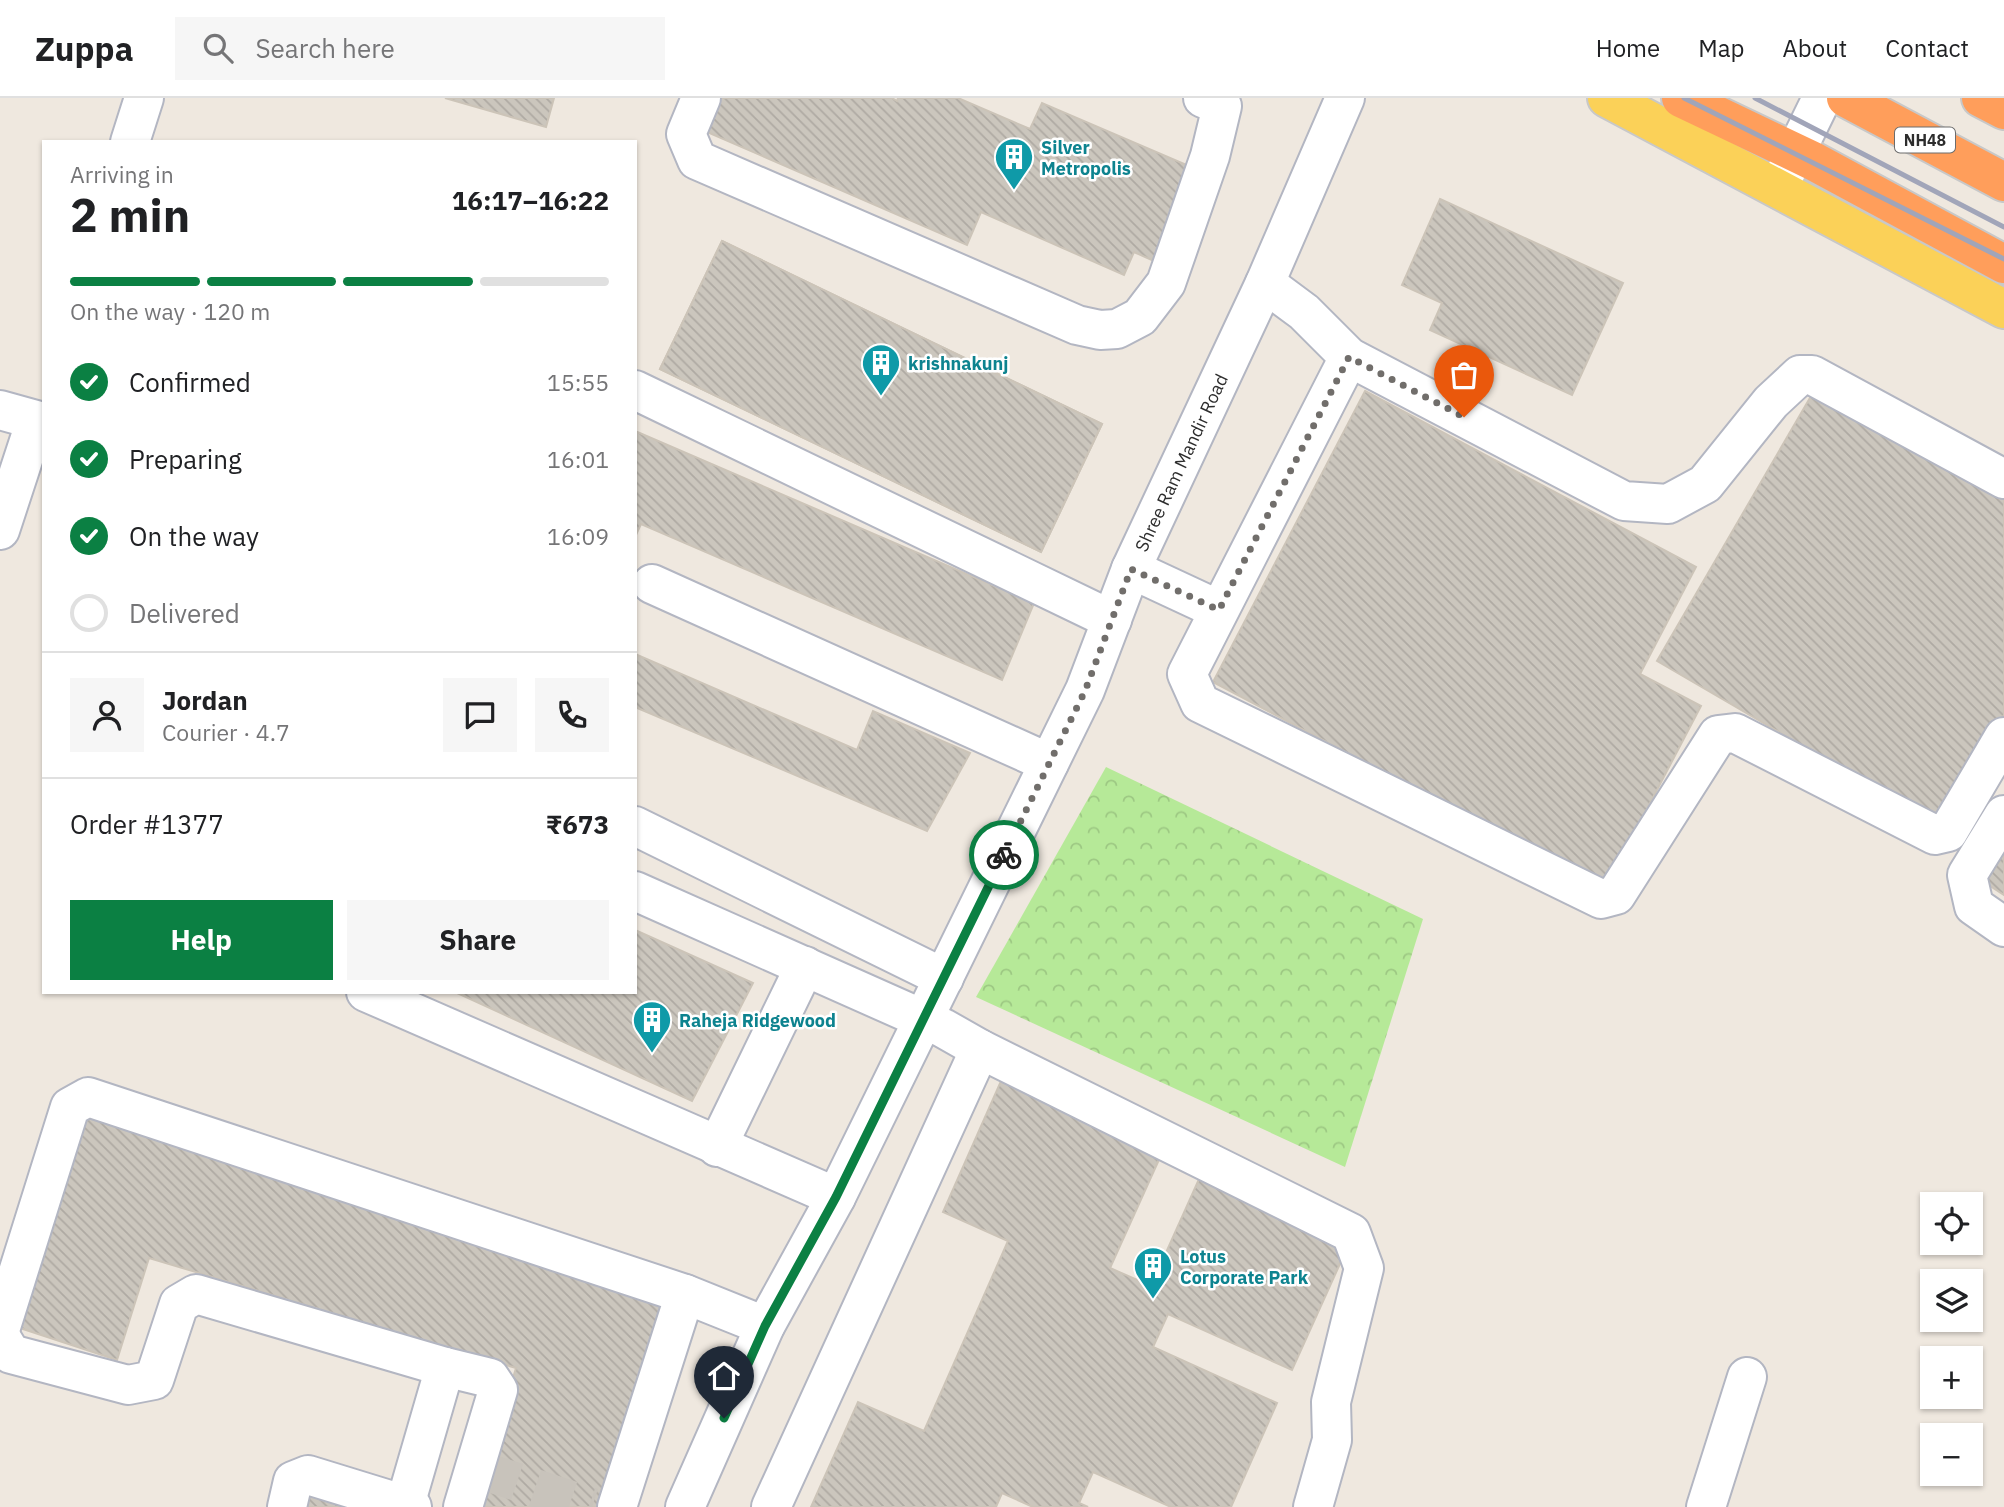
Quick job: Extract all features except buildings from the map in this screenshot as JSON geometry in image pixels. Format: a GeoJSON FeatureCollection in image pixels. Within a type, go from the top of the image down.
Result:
{"type":"FeatureCollection","features":[{"type":"Feature","properties":{"kind":"highway"},"geometry":{"type":"LineString","coordinates":[[1681,98],[1796,153],[2004,264]]}},
{"type":"Feature","properties":{"kind":"highway","name":"NH48"},"geometry":{"type":"LineString","coordinates":[[1846,98],[2004,182]]}},
{"type":"Feature","properties":{"kind":"highway"},"geometry":{"type":"LineString","coordinates":[[1981,98],[2004,110]]}},
{"type":"Feature","properties":{"kind":"main road"},"geometry":{"type":"LineString","coordinates":[[1607,98],[2004,309]]}},
{"type":"Feature","properties":{"kind":"street"},"geometry":{"type":"LineString","coordinates":[[131,140],[144,98]]}},
{"type":"Feature","properties":{"kind":"street"},"geometry":{"type":"LineString","coordinates":[[701,98],[685,134],[697,160],[1077,326],[1100,330],[1117,329],[1140,317],[1166,283],[1210,156],[1222,106],[1203,98]]}},
{"type":"Feature","properties":{"kind":"street","name":"Shree Ram Mandir Road"},"geometry":{"type":"LineString","coordinates":[[685,1507],[765,1326],[836,1197],[1085,691],[1131,569],[1265,283],[1345,98]]}},
{"type":"Feature","properties":{"kind":"street"},"geometry":{"type":"LineString","coordinates":[[1778,188],[1822,98]]}},
{"type":"Feature","properties":{"kind":"street"},"geometry":{"type":"LineString","coordinates":[[1265,283],[1304,312],[1349,357],[1624,501],[1668,504],[1705,484],[1772,402],[1801,375],[1812,375],[2004,479]]}},
{"type":"Feature","properties":{"kind":"street"},"geometry":{"type":"LineString","coordinates":[[1349,357],[1187,674],[1199,703],[1601,899],[1616,895],[1718,735],[1735,733],[1935,835],[1948,832],[2004,737]]}},
{"type":"Feature","properties":{"kind":"street"},"geometry":{"type":"LineString","coordinates":[[637,391],[1112,620]]}},
{"type":"Feature","properties":{"kind":"street"},"geometry":{"type":"LineString","coordinates":[[0,530],[17,411]]}},
{"type":"Feature","properties":{"kind":"street"},"geometry":{"type":"LineString","coordinates":[[1131,569],[1219,610]]}},
{"type":"Feature","properties":{"kind":"street"},"geometry":{"type":"LineString","coordinates":[[652,584],[1049,763]]}},
{"type":"Feature","properties":{"kind":"street"},"geometry":{"type":"LineString","coordinates":[[2004,815],[1967,875],[1974,906],[2004,927]]}},
{"type":"Feature","properties":{"kind":"street"},"geometry":{"type":"LineString","coordinates":[[637,827],[944,978]]}},
{"type":"Feature","properties":{"kind":"street"},"geometry":{"type":"LineString","coordinates":[[637,892],[924,1020],[1351,1233],[1364,1268],[1331,1402],[1332,1440],[1313,1507]]}},
{"type":"Feature","properties":{"kind":"street"},"geometry":{"type":"LineString","coordinates":[[717,1147],[805,966]]}},
{"type":"Feature","properties":{"kind":"street"},"geometry":{"type":"LineString","coordinates":[[371,994],[836,1197]]}},
{"type":"Feature","properties":{"kind":"street"},"geometry":{"type":"LineString","coordinates":[[771,1507],[976,1089],[979,1049]]}},
{"type":"Feature","properties":{"kind":"street"},"geometry":{"type":"LineString","coordinates":[[0,1330],[71,1107],[88,1097],[685,1294],[765,1326]]}},
{"type":"Feature","properties":{"kind":"street"},"geometry":{"type":"LineString","coordinates":[[0,1336],[11,1354],[128,1385],[154,1380],[179,1304],[196,1294],[490,1378],[498,1390],[478,1469],[463,1507]]}},
{"type":"Feature","properties":{"kind":"street"},"geometry":{"type":"LineString","coordinates":[[617,1507],[685,1294]]}},
{"type":"Feature","properties":{"kind":"street"},"geometry":{"type":"LineString","coordinates":[[287,1507],[293,1481],[308,1475],[408,1506],[445,1367]]}},
{"type":"Feature","properties":{"kind":"street"},"geometry":{"type":"LineString","coordinates":[[1706,1507],[1747,1377]]}},
{"type":"Feature","properties":{"kind":"green space"},"geometry":{"type":"Polygon","coordinates":[[[1106,767],[1423,919],[1345,1167],[976,997],[1106,767]]]}},
{"type":"Feature","properties":{"kind":"tunnel"},"geometry":{"type":"LineString","coordinates":[[481,1470],[592,1507]]}},
{"type":"Feature","properties":{"kind":"railway"},"geometry":{"type":"LineString","coordinates":[[1684,98],[2004,259]]}},
{"type":"Feature","properties":{"kind":"railway"},"geometry":{"type":"LineString","coordinates":[[1755,98],[2004,227]]}},
{"type":"Feature","properties":{"kind":"way so far"},"geometry":{"type":"LineString","coordinates":[[1004,855],[1085,691],[1131,569],[1219,610],[1349,357],[1464,417]]}},
{"type":"Feature","properties":{"kind":"place","name":"Silver Metropolis"},"geometry":{"type":"Point","coordinates":[1014,191]}},
{"type":"Feature","properties":{"kind":"place","name":"krishnakunj"},"geometry":{"type":"Point","coordinates":[881,397]}},
{"type":"Feature","properties":{"kind":"place","name":"Raheja Ridgewood"},"geometry":{"type":"Point","coordinates":[652,1054]}},
{"type":"Feature","properties":{"kind":"place","name":"Lotus Corporate Park"},"geometry":{"type":"Point","coordinates":[1153,1300]}},
{"type":"Feature","properties":{"kind":"route"},"geometry":{"type":"LineString","coordinates":[[724,1418],[765,1326],[836,1197],[1004,855]]}}]}
